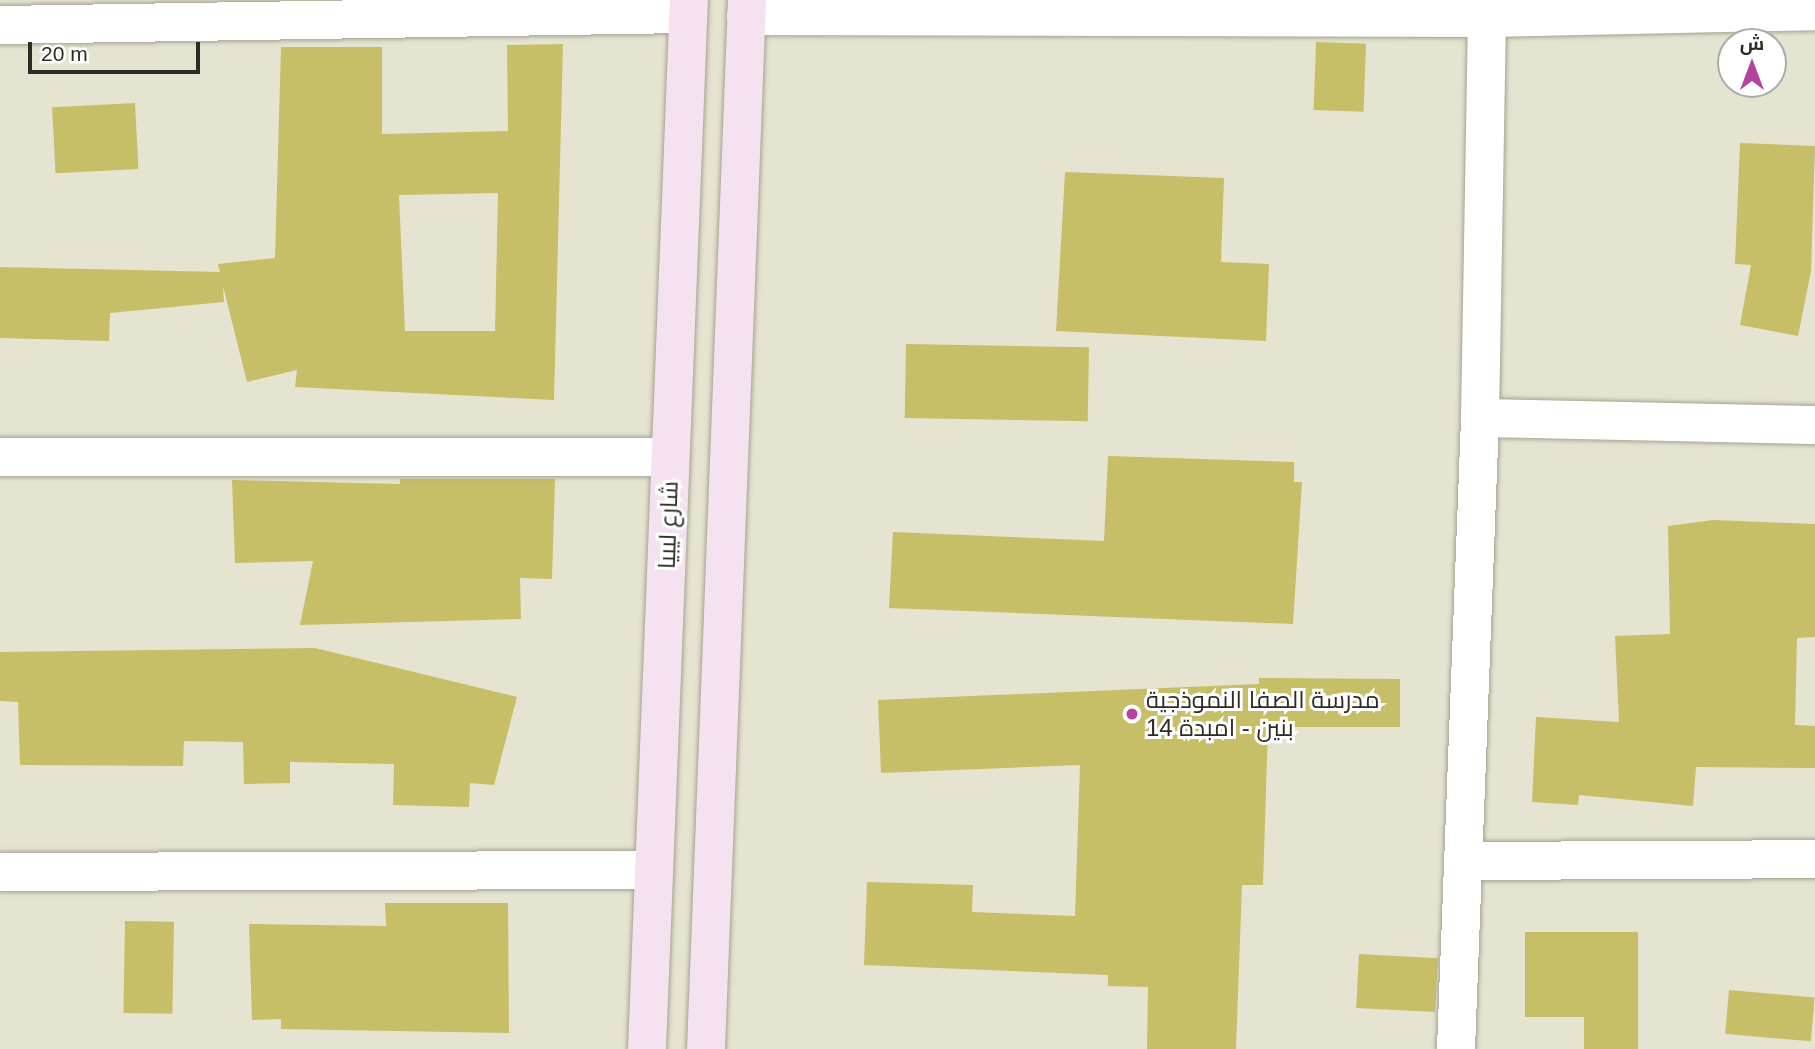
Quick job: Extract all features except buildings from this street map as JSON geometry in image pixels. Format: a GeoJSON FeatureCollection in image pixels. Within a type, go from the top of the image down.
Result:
{"type":"FeatureCollection","features":[{"type":"Feature","properties":{"kind":"main road","name":"شارع ليبيا"},"geometry":{"type":"LineString","coordinates":[[647,1049],[689,7]]}},
{"type":"Feature","properties":{"kind":"main road"},"geometry":{"type":"LineString","coordinates":[[706,1049],[719,793],[746,8]]}},
{"type":"Feature","properties":{"kind":"main road"},"geometry":{"type":"LineString","coordinates":[[659,795],[719,793]]}},
{"type":"Feature","properties":{"kind":"street"},"geometry":{"type":"LineString","coordinates":[[746,8],[1487,18],[1679,6],[1815,11]]}},
{"type":"Feature","properties":{"kind":"street"},"geometry":{"type":"LineString","coordinates":[[0,25],[689,7]]}},
{"type":"Feature","properties":{"kind":"street"},"geometry":{"type":"LineString","coordinates":[[1457,1049],[1466,861],[1480,418],[1487,18]]}},
{"type":"Feature","properties":{"kind":"street"},"geometry":{"type":"LineString","coordinates":[[1480,418],[1815,425]]}},
{"type":"Feature","properties":{"kind":"street"},"geometry":{"type":"LineString","coordinates":[[0,457],[670,457]]}},
{"type":"Feature","properties":{"kind":"street"},"geometry":{"type":"LineString","coordinates":[[1466,861],[1815,859]]}},
{"type":"Feature","properties":{"kind":"street"},"geometry":{"type":"LineString","coordinates":[[0,872],[653,870]]}},
{"type":"Feature","properties":{"kind":"place","name":"مدرسة الصفا النموذجية بنين - امبدة 14"},"geometry":{"type":"Point","coordinates":[1132,714]}}]}
